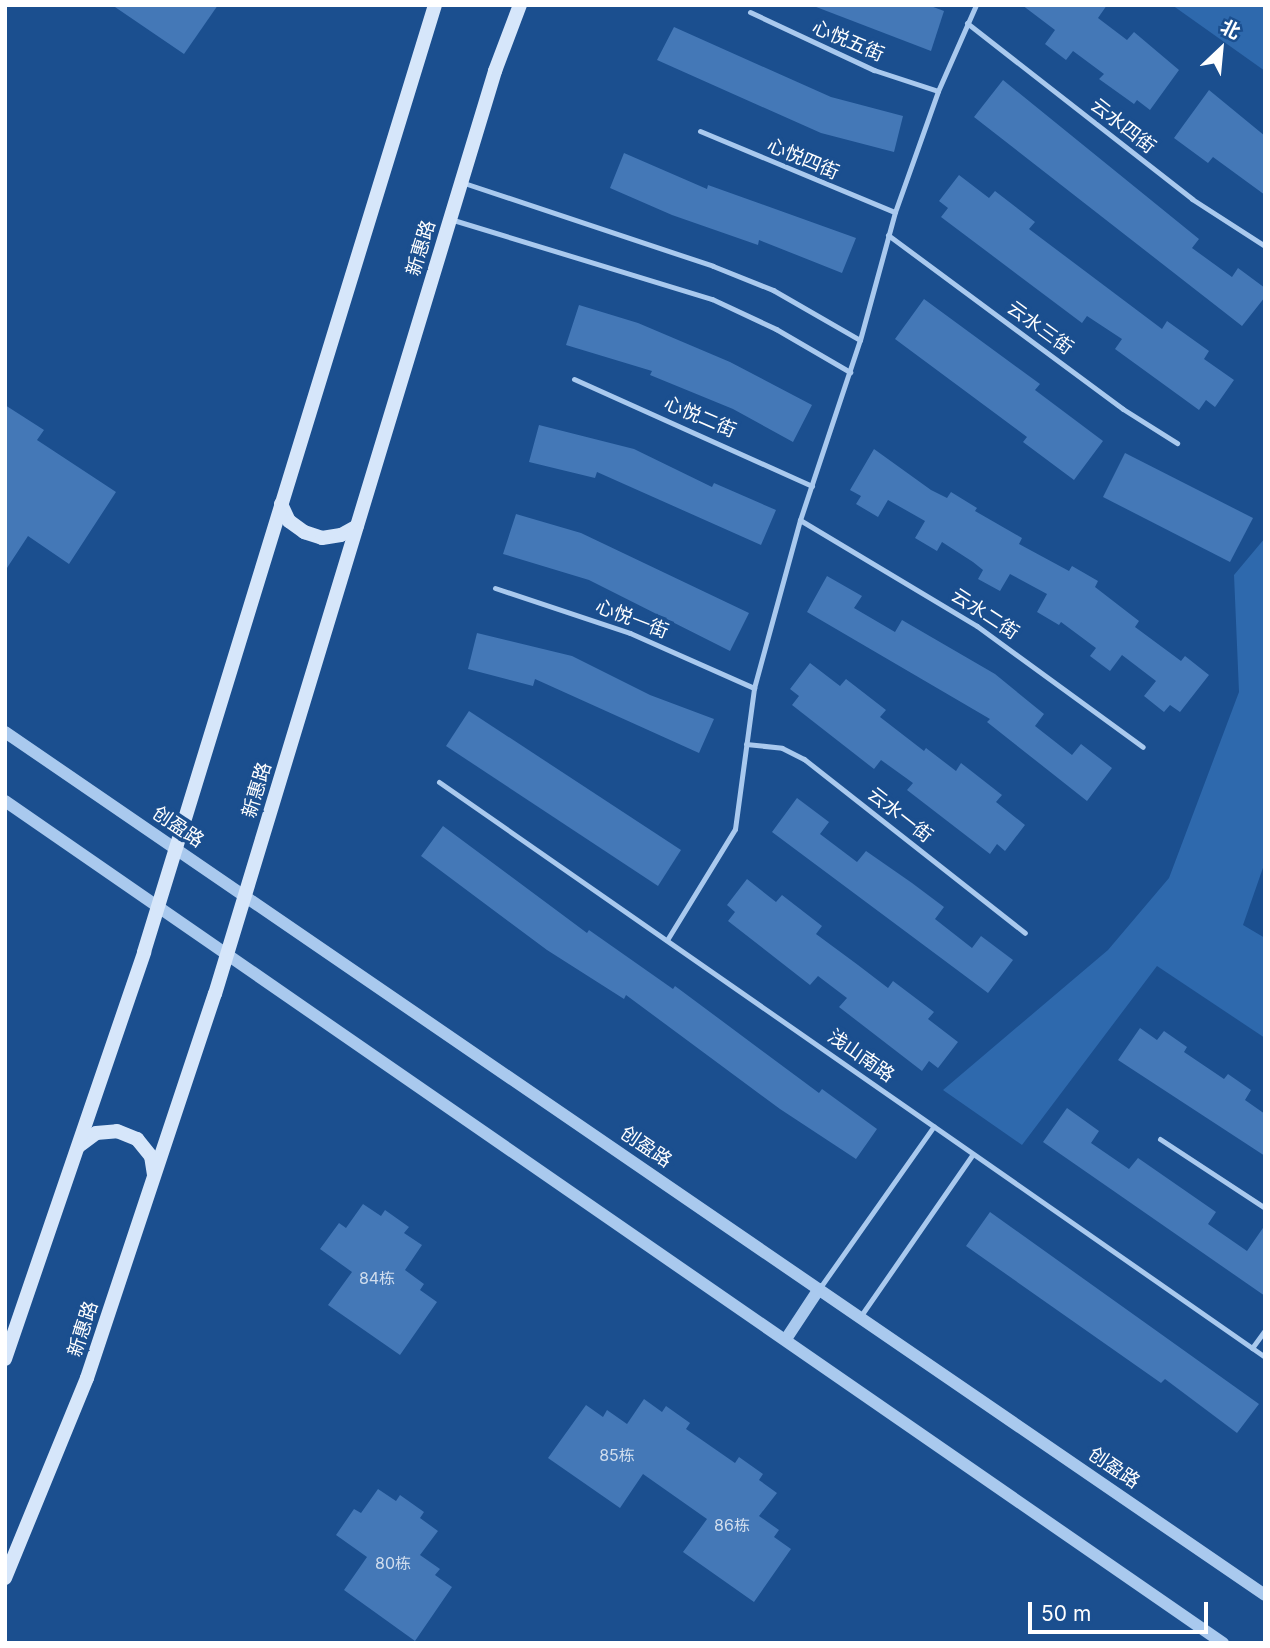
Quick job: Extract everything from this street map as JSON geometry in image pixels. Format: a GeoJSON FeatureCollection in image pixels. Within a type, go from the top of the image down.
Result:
{"type":"FeatureCollection","features":[{"type":"Feature","properties":{"kind":"main road"},"geometry":{"type":"LineString","coordinates":[[5,1359],[159,906],[435,5]]}},
{"type":"Feature","properties":{"kind":"main road","name":"新惠路"},"geometry":{"type":"LineString","coordinates":[[5,1578],[87,1378],[154,1177],[245,896],[461,182],[520,5]]}},
{"type":"Feature","properties":{"kind":"main road"},"geometry":{"type":"LineString","coordinates":[[281,504],[289,521],[313,535],[341,535],[357,526]]}},
{"type":"Feature","properties":{"kind":"main road"},"geometry":{"type":"LineString","coordinates":[[79,1146],[96,1133],[117,1131],[137,1139],[151,1156],[154,1177]]}},
{"type":"Feature","properties":{"kind":"street","name":"创盈路"},"geometry":{"type":"LineString","coordinates":[[5,732],[1265,1595]]}},
{"type":"Feature","properties":{"kind":"street"},"geometry":{"type":"LineString","coordinates":[[5,801],[1223,1643]]}},
{"type":"Feature","properties":{"kind":"street"},"geometry":{"type":"LineString","coordinates":[[786,1339],[819,1289]]}},
{"type":"Feature","properties":{"kind":"lane"},"geometry":{"type":"LineString","coordinates":[[667,940],[719,862],[735,828],[754,688],[800,520],[860,340],[895,212],[938,91],[976,5]]}},
{"type":"Feature","properties":{"kind":"lane","name":"心悦五街"},"geometry":{"type":"LineString","coordinates":[[750,12],[874,71],[938,91]]}},
{"type":"Feature","properties":{"kind":"lane","name":"云水四街"},"geometry":{"type":"LineString","coordinates":[[967,23],[1192,199],[1265,246]]}},
{"type":"Feature","properties":{"kind":"lane","name":"心悦四街"},"geometry":{"type":"LineString","coordinates":[[699,131],[895,212]]}},
{"type":"Feature","properties":{"kind":"lane"},"geometry":{"type":"LineString","coordinates":[[461,182],[713,266],[774,290],[860,340]]}},
{"type":"Feature","properties":{"kind":"lane"},"geometry":{"type":"LineString","coordinates":[[450,219],[712,299],[776,329],[850,372]]}},
{"type":"Feature","properties":{"kind":"lane","name":"云水三街"},"geometry":{"type":"LineString","coordinates":[[888,235],[1123,409],[1177,443]]}},
{"type":"Feature","properties":{"kind":"lane","name":"心悦二街"},"geometry":{"type":"LineString","coordinates":[[574,379],[812,486]]}},
{"type":"Feature","properties":{"kind":"lane","name":"云水二街"},"geometry":{"type":"LineString","coordinates":[[800,520],[977,626],[1143,747]]}},
{"type":"Feature","properties":{"kind":"lane","name":"心悦一街"},"geometry":{"type":"LineString","coordinates":[[495,588],[630,633],[754,688]]}},
{"type":"Feature","properties":{"kind":"lane","name":"云水一街"},"geometry":{"type":"LineString","coordinates":[[746,744],[782,748],[804,759],[1025,933]]}},
{"type":"Feature","properties":{"kind":"lane","name":"浅山南路"},"geometry":{"type":"LineString","coordinates":[[439,782],[1265,1357]]}},
{"type":"Feature","properties":{"kind":"lane"},"geometry":{"type":"LineString","coordinates":[[819,1289],[934,1126]]}},
{"type":"Feature","properties":{"kind":"lane"},"geometry":{"type":"LineString","coordinates":[[1160,1139],[1265,1208]]}},
{"type":"Feature","properties":{"kind":"lane"},"geometry":{"type":"LineString","coordinates":[[860,1317],[973,1154]]}},
{"type":"Feature","properties":{"kind":"lane"},"geometry":{"type":"LineString","coordinates":[[1252,1348],[1265,1330]]}},
{"type":"Feature","properties":{"kind":"shaded area"},"geometry":{"type":"Polygon","coordinates":[[[1172,5],[1265,5],[1265,71],[1172,5]]]}},
{"type":"Feature","properties":{"kind":"shaded area"},"geometry":{"type":"Polygon","coordinates":[[[1265,538],[1265,862],[1243,925],[1265,938],[1265,1038],[1157,966],[1022,1145],[943,1090],[1108,950],[1169,878],[1239,692],[1234,575],[1265,538]]]}},
{"type":"Feature","properties":{"kind":"building"},"geometry":{"type":"Polygon","coordinates":[[[112,5],[218,5],[184,54],[112,5]]]}},
{"type":"Feature","properties":{"kind":"building"},"geometry":{"type":"Polygon","coordinates":[[[811,5],[928,5],[944,11],[931,51],[811,5]]]}},
{"type":"Feature","properties":{"kind":"building"},"geometry":{"type":"Polygon","coordinates":[[[1022,5],[1107,5],[1098,18],[1127,40],[1134,32],[1179,70],[1150,110],[1137,100],[1134,104],[1099,79],[1104,74],[1073,51],[1066,60],[1045,44],[1055,30],[1022,5]]]}},
{"type":"Feature","properties":{"kind":"building"},"geometry":{"type":"Polygon","coordinates":[[[674,27],[831,97],[903,116],[894,152],[821,133],[657,60],[674,27]]]}},
{"type":"Feature","properties":{"kind":"building"},"geometry":{"type":"Polygon","coordinates":[[[1003,80],[1199,239],[1192,248],[1232,277],[1238,268],[1265,288],[1265,297],[1242,326],[974,117],[1003,80]]]}},
{"type":"Feature","properties":{"kind":"building"},"geometry":{"type":"Polygon","coordinates":[[[1209,90],[1265,136],[1265,195],[1213,157],[1208,163],[1174,138],[1209,90]]]}},
{"type":"Feature","properties":{"kind":"building"},"geometry":{"type":"Polygon","coordinates":[[[624,153],[707,189],[708,185],[856,238],[842,273],[759,240],[758,245],[672,215],[610,188],[624,153]]]}},
{"type":"Feature","properties":{"kind":"building"},"geometry":{"type":"Polygon","coordinates":[[[959,175],[989,198],[995,191],[1035,222],[1029,229],[1162,329],[1167,321],[1209,351],[1204,359],[1234,380],[1215,407],[1206,400],[1199,410],[1115,349],[1122,339],[1087,316],[1082,323],[941,217],[948,208],[939,201],[959,175]]]}},
{"type":"Feature","properties":{"kind":"building"},"geometry":{"type":"Polygon","coordinates":[[[924,299],[1040,384],[1035,390],[1103,441],[1074,480],[1023,442],[1027,437],[895,339],[924,299]]]}},
{"type":"Feature","properties":{"kind":"building"},"geometry":{"type":"Polygon","coordinates":[[[579,305],[638,323],[730,362],[812,405],[793,442],[733,409],[650,375],[652,371],[566,345],[579,305]]]}},
{"type":"Feature","properties":{"kind":"building"},"geometry":{"type":"Polygon","coordinates":[[[5,405],[44,430],[37,440],[116,492],[69,564],[28,536],[5,571],[5,405]]]}},
{"type":"Feature","properties":{"kind":"building"},"geometry":{"type":"Polygon","coordinates":[[[539,425],[634,449],[712,487],[714,483],[776,510],[761,545],[597,472],[595,478],[529,462],[539,425]]]}},
{"type":"Feature","properties":{"kind":"building"},"geometry":{"type":"Polygon","coordinates":[[[874,449],[931,490],[947,498],[951,492],[977,508],[975,511],[1022,538],[1019,544],[1069,571],[1072,566],[1098,581],[1095,587],[1139,621],[1135,627],[1181,661],[1185,656],[1209,675],[1180,712],[1170,705],[1164,712],[1144,696],[1156,681],[1122,655],[1110,671],[1090,656],[1096,648],[1061,622],[1059,625],[1037,612],[1047,594],[1010,574],[1000,591],[978,579],[983,570],[942,542],[937,551],[915,538],[925,521],[888,500],[878,517],[856,504],[861,496],[850,490],[874,449]]]}},
{"type":"Feature","properties":{"kind":"building"},"geometry":{"type":"Polygon","coordinates":[[[1125,453],[1253,518],[1230,562],[1103,497],[1125,453]]]}},
{"type":"Feature","properties":{"kind":"building"},"geometry":{"type":"Polygon","coordinates":[[[516,514],[581,533],[749,613],[730,651],[589,580],[503,554],[516,514]]]}},
{"type":"Feature","properties":{"kind":"building"},"geometry":{"type":"Polygon","coordinates":[[[827,576],[862,596],[854,608],[895,632],[902,620],[995,674],[1044,714],[1035,726],[1072,755],[1081,744],[1112,768],[1087,801],[987,722],[990,719],[807,612],[827,576]]]}},
{"type":"Feature","properties":{"kind":"building"},"geometry":{"type":"Polygon","coordinates":[[[477,633],[572,656],[650,695],[714,719],[699,753],[535,679],[533,686],[468,669],[477,633]]]}},
{"type":"Feature","properties":{"kind":"building"},"geometry":{"type":"Polygon","coordinates":[[[810,663],[840,686],[846,679],[886,710],[880,717],[924,751],[926,748],[956,771],[961,763],[1002,795],[996,802],[1025,825],[1005,851],[997,844],[990,854],[907,790],[913,783],[881,760],[874,769],[792,705],[799,696],[790,689],[810,663]]]}},
{"type":"Feature","properties":{"kind":"building"},"geometry":{"type":"Polygon","coordinates":[[[469,711],[681,850],[658,886],[446,746],[469,711]]]}},
{"type":"Feature","properties":{"kind":"building"},"geometry":{"type":"Polygon","coordinates":[[[797,798],[829,822],[820,834],[857,862],[866,851],[944,907],[935,919],[972,948],[981,936],[1013,960],[988,993],[772,832],[797,798]]]}},
{"type":"Feature","properties":{"kind":"building"},"geometry":{"type":"Polygon","coordinates":[[[443,826],[587,933],[589,930],[673,989],[675,986],[819,1093],[822,1089],[877,1129],[856,1159],[780,1109],[626,995],[624,999],[547,950],[421,856],[443,826]]]}},
{"type":"Feature","properties":{"kind":"building"},"geometry":{"type":"Polygon","coordinates":[[[747,879],[776,902],[782,895],[822,926],[816,934],[888,988],[893,981],[934,1012],[928,1019],[958,1042],[938,1068],[929,1061],[922,1071],[839,1007],[847,998],[818,976],[810,985],[728,921],[735,912],[727,905],[747,879]]]}},
{"type":"Feature","properties":{"kind":"building"},"geometry":{"type":"Polygon","coordinates":[[[1140,1028],[1157,1040],[1164,1031],[1187,1047],[1184,1052],[1224,1079],[1228,1074],[1251,1090],[1245,1100],[1265,1114],[1265,1156],[1118,1060],[1140,1028]]]}},
{"type":"Feature","properties":{"kind":"building"},"geometry":{"type":"Polygon","coordinates":[[[1067,1108],[1099,1131],[1091,1143],[1129,1169],[1138,1158],[1216,1212],[1208,1224],[1247,1251],[1265,1225],[1265,1296],[1043,1142],[1067,1108]]]}},
{"type":"Feature","properties":{"kind":"building"},"geometry":{"type":"Polygon","coordinates":[[[363,1204],[381,1216],[385,1210],[409,1227],[404,1233],[422,1245],[405,1270],[424,1284],[420,1290],[437,1302],[400,1355],[328,1305],[352,1272],[320,1249],[339,1223],[346,1228],[363,1204]]]}},
{"type":"Feature","properties":{"kind":"building"},"geometry":{"type":"Polygon","coordinates":[[[990,1212],[1259,1404],[1237,1433],[1165,1379],[1161,1383],[966,1246],[990,1212]]]}},
{"type":"Feature","properties":{"kind":"building"},"geometry":{"type":"Polygon","coordinates":[[[644,1399],[662,1412],[666,1406],[690,1423],[686,1429],[735,1463],[739,1457],[763,1474],[759,1480],[777,1493],[759,1516],[779,1530],[774,1537],[791,1549],[754,1602],[683,1552],[707,1519],[643,1474],[620,1508],[548,1458],[586,1405],[603,1417],[607,1410],[627,1424],[644,1399]]]}},
{"type":"Feature","properties":{"kind":"building"},"geometry":{"type":"Polygon","coordinates":[[[378,1489],[396,1501],[400,1495],[424,1512],[420,1518],[438,1531],[420,1555],[440,1569],[435,1575],[452,1587],[415,1641],[344,1590],[367,1557],[336,1535],[354,1509],[361,1513],[378,1489]]]}}]}
